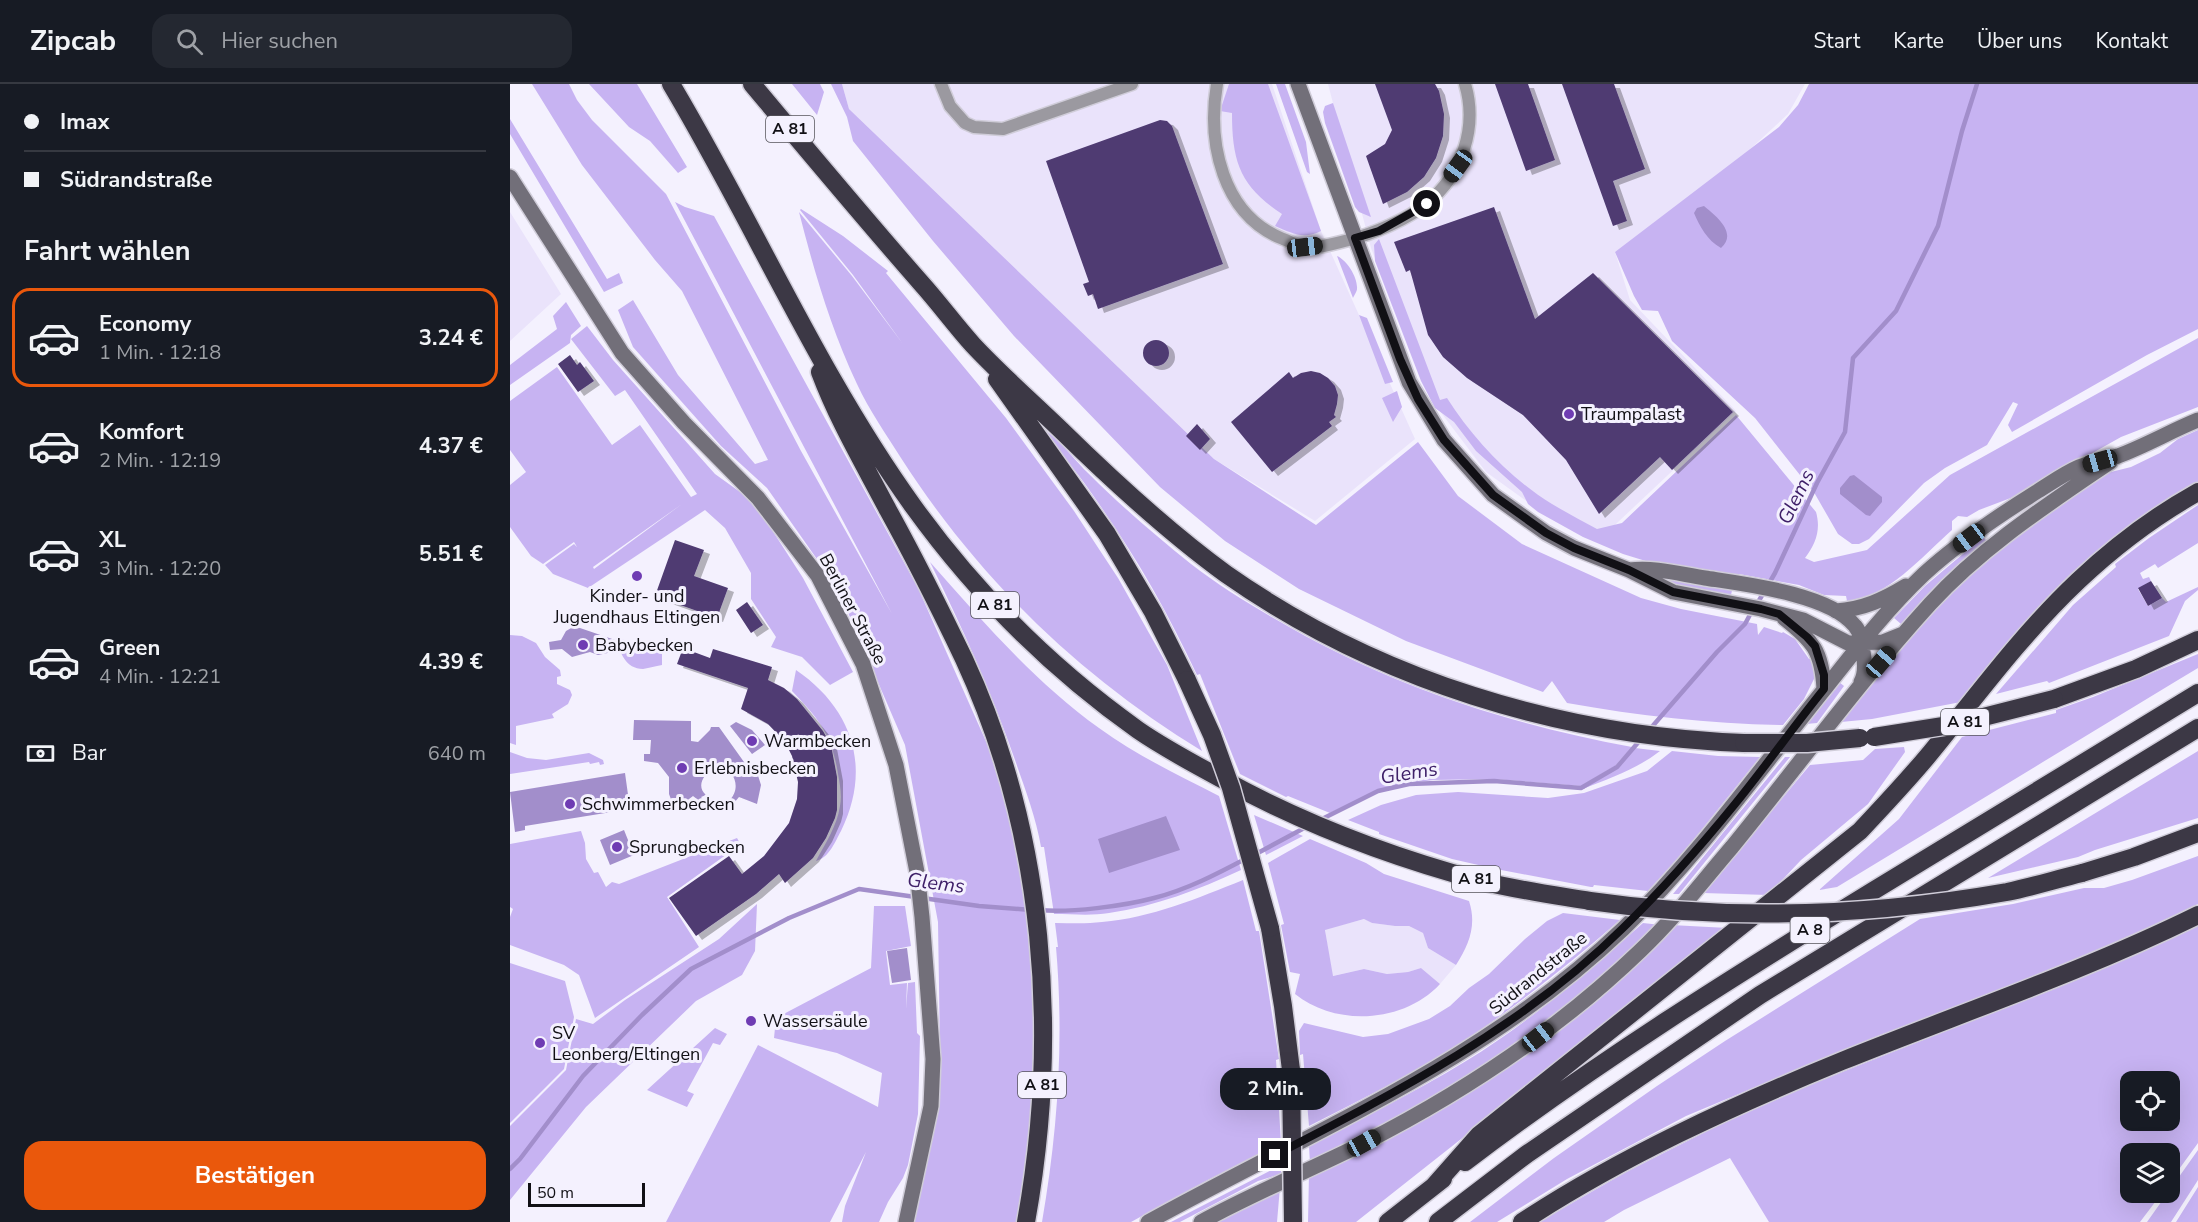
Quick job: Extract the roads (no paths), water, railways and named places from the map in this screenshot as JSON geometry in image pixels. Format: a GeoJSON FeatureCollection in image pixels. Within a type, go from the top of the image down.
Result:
{"type":"FeatureCollection","features":[{"type":"Feature","properties":{"kind":"highway","name":"A 81"},"geometry":{"type":"LineString","coordinates":[[671,84],[751,226],[801,323],[861,426],[914,507],[986,595],[1075,681],[1139,730],[1271,806],[1365,845],[1485,882],[1590,901],[1653,909],[1731,913],[1852,911],[1988,895],[2082,873],[2134,857],[2198,833]]}},
{"type":"Feature","properties":{"kind":"highway","name":"A 81"},"geometry":{"type":"LineString","coordinates":[[752,84],[875,232],[974,345],[1140,505],[1196,551],[1265,599],[1340,641],[1422,678],[1490,702],[1565,721],[1654,736],[1720,742],[1807,743],[1867,738],[1956,724],[2054,699],[2136,669],[2198,640]]}},
{"type":"Feature","properties":{"kind":"highway","name":"A 81"},"geometry":{"type":"LineString","coordinates":[[801,323],[833,408],[890,513],[964,660],[987,717],[1006,774],[1026,851],[1040,948],[1044,1031],[1040,1118],[1026,1222]]}},
{"type":"Feature","properties":{"kind":"highway","name":"A 81"},"geometry":{"type":"LineString","coordinates":[[974,345],[1107,534],[1153,612],[1212,735],[1230,788],[1270,928],[1283,1006],[1291,1070],[1293,1222]]}},
{"type":"Feature","properties":{"kind":"highway"},"geometry":{"type":"LineString","coordinates":[[1434,1186],[1479,1135],[1860,831],[1894,795],[2009,656],[2066,592],[2128,538],[2198,492]]}},
{"type":"Feature","properties":{"kind":"highway","name":"A 8"},"geometry":{"type":"LineString","coordinates":[[1388,1222],[1528,1114],[1678,1012],[2198,693]]}},
{"type":"Feature","properties":{"kind":"highway","name":"A 8"},"geometry":{"type":"LineString","coordinates":[[1438,1222],[1527,1154],[1760,996],[2198,728]]}},
{"type":"Feature","properties":{"kind":"highway"},"geometry":{"type":"LineString","coordinates":[[1522,1222],[1607,1172],[1683,1132],[1763,1095],[1842,1061],[2128,949],[2198,915]]}},
{"type":"Feature","properties":{"kind":"main road"},"geometry":{"type":"LineString","coordinates":[[1298,84],[1409,382],[1444,440],[1493,495],[1546,533],[1584,554],[1629,570],[1673,592],[1779,614],[1803,621],[1848,643],[1883,642],[1906,633]]}},
{"type":"Feature","properties":{"kind":"main road","name":"Berliner Straße"},"geometry":{"type":"LineString","coordinates":[[510,177],[622,353],[684,423],[758,498],[818,576],[863,664],[896,765],[917,872],[933,1059],[931,1106],[906,1222]]}},
{"type":"Feature","properties":{"kind":"main road"},"geometry":{"type":"LineString","coordinates":[[1836,611],[1854,610],[1884,599],[1923,575],[1987,524],[2059,478],[2080,467],[2120,455],[2198,420]]}},
{"type":"Feature","properties":{"kind":"main road"},"geometry":{"type":"LineString","coordinates":[[1201,1222],[1251,1195],[1364,1143],[1445,1098],[1521,1050],[1589,998],[1641,950],[1677,912],[1776,793],[1856,691],[1931,604],[1981,556],[2041,510],[2120,455]]}},
{"type":"Feature","properties":{"kind":"main road"},"geometry":{"type":"LineString","coordinates":[[1629,570],[1648,567],[1747,584],[1793,594],[1836,611],[1853,623],[1861,636],[1864,675],[1856,691]]}},
{"type":"Feature","properties":{"kind":"main road","name":"Südrandstraße"},"geometry":{"type":"LineString","coordinates":[[1148,1222],[1355,1114],[1432,1071],[1505,1025],[1565,980],[1622,930],[1692,856],[1824,689],[1923,575]]}},
{"type":"Feature","properties":{"kind":"main road"},"geometry":{"type":"LineString","coordinates":[[1779,614],[1815,646],[1824,675],[1824,689]]}},
{"type":"Feature","properties":{"kind":"street"},"geometry":{"type":"LineString","coordinates":[[941,84],[950,106],[964,123],[974,127],[1003,129],[1132,84]]}},
{"type":"Feature","properties":{"kind":"street"},"geometry":{"type":"LineString","coordinates":[[1216,84],[1213,109],[1214,137],[1226,184],[1238,204],[1270,234],[1305,247],[1331,244],[1379,231],[1427,204],[1453,173],[1466,145],[1470,121],[1465,84]]}},
{"type":"Feature","properties":{"kind":"waterway","name":"Glems"},"geometry":{"type":"LineString","coordinates":[[1757,604],[1775,573],[1817,483],[1845,432],[1853,358],[1896,311],[1938,226],[1962,131],[1977,84]]}},
{"type":"Feature","properties":{"kind":"waterway","name":"Glems"},"geometry":{"type":"LineString","coordinates":[[1650,729],[1717,652],[1745,624],[1752,611]]}},
{"type":"Feature","properties":{"kind":"waterway","name":"Glems"},"geometry":{"type":"LineString","coordinates":[[1320,820],[1378,791],[1409,784],[1494,781],[1581,788],[1617,767],[1642,738]]}},
{"type":"Feature","properties":{"kind":"waterway","name":"Glems"},"geometry":{"type":"LineString","coordinates":[[1254,855],[1308,826]]}},
{"type":"Feature","properties":{"kind":"waterway","name":"Glems"},"geometry":{"type":"LineString","coordinates":[[1039,910],[1066,911],[1097,908],[1154,898],[1190,886],[1247,858]]}},
{"type":"Feature","properties":{"kind":"waterway","name":"Glems"},"geometry":{"type":"LineString","coordinates":[[510,1169],[583,1076],[642,1015],[691,969],[789,918],[859,889],[979,906],[1031,910]]}},
{"type":"Feature","properties":{"kind":"place","name":"Traumpalast"},"geometry":{"type":"Point","coordinates":[1569,414]}},
{"type":"Feature","properties":{"kind":"place","name":"Kinder- und Jugendhaus Eltingen"},"geometry":{"type":"Point","coordinates":[637,576]}},
{"type":"Feature","properties":{"kind":"place","name":"Babybecken"},"geometry":{"type":"Point","coordinates":[583,645]}},
{"type":"Feature","properties":{"kind":"place","name":"Warmbecken"},"geometry":{"type":"Point","coordinates":[752,741]}},
{"type":"Feature","properties":{"kind":"place","name":"Erlebnisbecken"},"geometry":{"type":"Point","coordinates":[682,768]}},
{"type":"Feature","properties":{"kind":"place","name":"Schwimmerbecken"},"geometry":{"type":"Point","coordinates":[570,804]}},
{"type":"Feature","properties":{"kind":"place","name":"Sprungbecken"},"geometry":{"type":"Point","coordinates":[617,847]}},
{"type":"Feature","properties":{"kind":"place","name":"Wassersäule"},"geometry":{"type":"Point","coordinates":[751,1021]}},
{"type":"Feature","properties":{"kind":"place","name":"SV Leonberg/Eltingen"},"geometry":{"type":"Point","coordinates":[540,1043]}}]}
